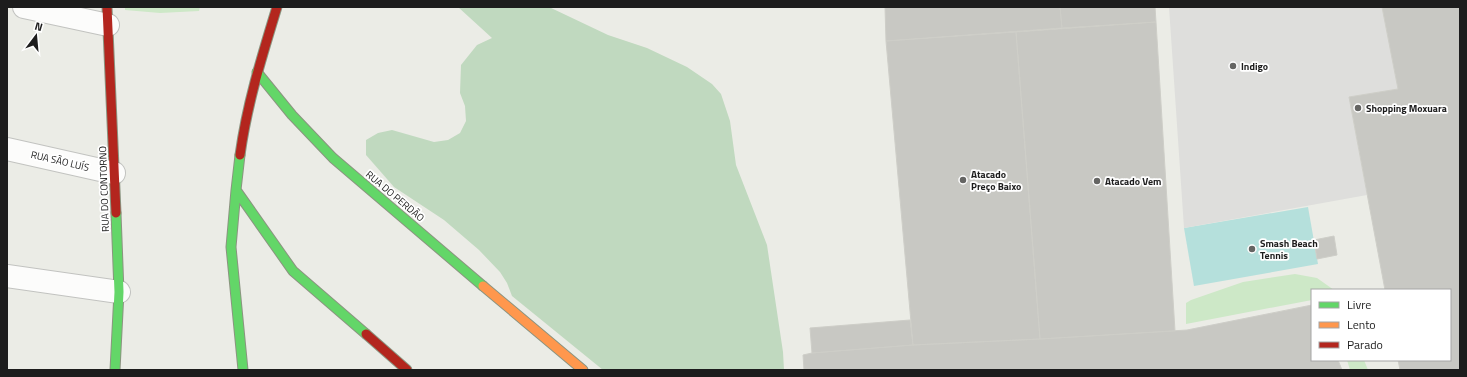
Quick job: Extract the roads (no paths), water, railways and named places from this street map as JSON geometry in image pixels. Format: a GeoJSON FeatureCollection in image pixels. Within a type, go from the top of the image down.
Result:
{"type":"FeatureCollection","features":[{"type":"Feature","properties":{"kind":"street"},"geometry":{"type":"LineString","coordinates":[[24,7],[108,16]]}},
{"type":"Feature","properties":{"kind":"street"},"geometry":{"type":"LineString","coordinates":[[243,370],[231,247],[236,190],[244,128],[257,72],[277,7]]}},
{"type":"Feature","properties":{"kind":"street","name":"RUA DO CONTORNO"},"geometry":{"type":"LineString","coordinates":[[108,16],[119,292],[115,370]]}},
{"type":"Feature","properties":{"kind":"street","name":"RUA DO PERDÃO"},"geometry":{"type":"LineString","coordinates":[[257,72],[292,115],[333,158],[583,370]]}},
{"type":"Feature","properties":{"kind":"street","name":"RUA SÃO LUÍS"},"geometry":{"type":"LineString","coordinates":[[7,149],[114,173]]}},
{"type":"Feature","properties":{"kind":"street"},"geometry":{"type":"LineString","coordinates":[[236,190],[292,271],[407,370]]}},
{"type":"Feature","properties":{"kind":"street"},"geometry":{"type":"LineString","coordinates":[[7,276],[119,292]]}},
{"type":"Feature","properties":{"kind":"place","name":"Indigo"},"geometry":{"type":"Point","coordinates":[1233,66]}},
{"type":"Feature","properties":{"kind":"place","name":"Shopping Moxuara"},"geometry":{"type":"Point","coordinates":[1358,108]}},
{"type":"Feature","properties":{"kind":"place","name":"Atacado Preço Baixo"},"geometry":{"type":"Point","coordinates":[963,180]}},
{"type":"Feature","properties":{"kind":"place","name":"Atacado Vem"},"geometry":{"type":"Point","coordinates":[1097,181]}},
{"type":"Feature","properties":{"kind":"place","name":"Smash Beach Tennis"},"geometry":{"type":"Point","coordinates":[1252,249]}}]}
